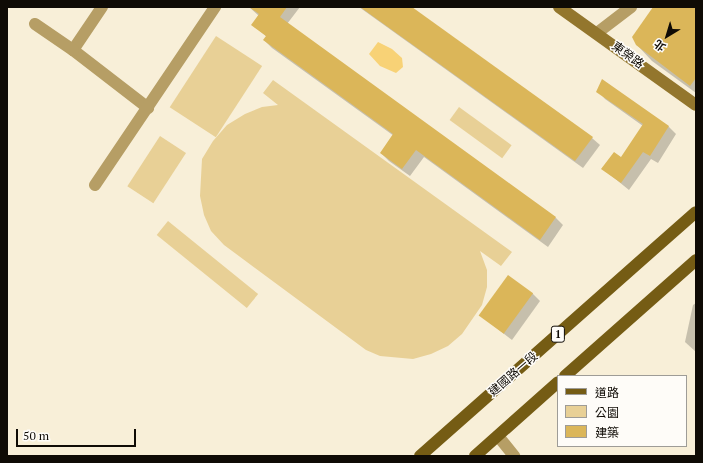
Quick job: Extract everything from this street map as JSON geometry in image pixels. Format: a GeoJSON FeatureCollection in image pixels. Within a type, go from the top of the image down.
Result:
{"type":"FeatureCollection","features":[{"type":"Feature","properties":{"kind":"main road","name":"建國路一段"},"geometry":{"type":"LineString","coordinates":[[420,456],[696,212]]}},
{"type":"Feature","properties":{"kind":"main road"},"geometry":{"type":"LineString","coordinates":[[566,375],[696,260]]}},
{"type":"Feature","properties":{"kind":"main road"},"geometry":{"type":"LineString","coordinates":[[476,456],[557,383]]}},
{"type":"Feature","properties":{"kind":"street"},"geometry":{"type":"LineString","coordinates":[[72,50],[102,7]]}},
{"type":"Feature","properties":{"kind":"street"},"geometry":{"type":"LineString","coordinates":[[95,185],[215,7]]}},
{"type":"Feature","properties":{"kind":"street","name":"東榮路"},"geometry":{"type":"LineString","coordinates":[[559,7],[696,104]]}},
{"type":"Feature","properties":{"kind":"street"},"geometry":{"type":"LineString","coordinates":[[597,33],[631,7]]}},
{"type":"Feature","properties":{"kind":"street"},"geometry":{"type":"LineString","coordinates":[[35,24],[72,50],[148,108]]}},
{"type":"Feature","properties":{"kind":"street"},"geometry":{"type":"LineString","coordinates":[[498,436],[514,456]]}},
{"type":"Feature","properties":{"kind":"green space"},"geometry":{"type":"Polygon","coordinates":[[[216,36],[262,66],[216,137],[170,107],[216,36]]]}},
{"type":"Feature","properties":{"kind":"green space"},"geometry":{"type":"Polygon","coordinates":[[[273,80],[512,252],[501,266],[480,251],[487,270],[487,287],[482,305],[462,334],[448,346],[431,354],[413,359],[380,356],[366,350],[224,245],[211,231],[204,215],[200,196],[202,159],[213,141],[227,125],[245,114],[262,107],[278,105],[263,93],[273,80]]]}},
{"type":"Feature","properties":{"kind":"green space"},"geometry":{"type":"Polygon","coordinates":[[[459,107],[512,145],[502,158],[450,120],[459,107]]]}},
{"type":"Feature","properties":{"kind":"green space"},"geometry":{"type":"Polygon","coordinates":[[[160,136],[186,153],[153,203],[127,186],[160,136]]]}},
{"type":"Feature","properties":{"kind":"green space"},"geometry":{"type":"Polygon","coordinates":[[[168,221],[258,294],[247,308],[157,235],[168,221]]]}},
{"type":"Feature","properties":{"kind":"shaded area"},"geometry":{"type":"Polygon","coordinates":[[[378,42],[392,49],[402,58],[403,67],[396,73],[380,66],[369,54],[378,42]]]}},
{"type":"Feature","properties":{"kind":"building"},"geometry":{"type":"Polygon","coordinates":[[[249,7],[287,7],[280,17],[556,217],[540,240],[416,150],[402,169],[380,153],[393,134],[263,40],[266,36],[251,25],[259,14],[249,7]]]}},
{"type":"Feature","properties":{"kind":"building"},"geometry":{"type":"Polygon","coordinates":[[[360,7],[412,7],[593,137],[575,161],[360,7]]]}},
{"type":"Feature","properties":{"kind":"building"},"geometry":{"type":"Polygon","coordinates":[[[653,7],[696,7],[696,78],[690,86],[636,45],[632,37],[653,7]]]}},
{"type":"Feature","properties":{"kind":"building"},"geometry":{"type":"Polygon","coordinates":[[[602,79],[669,126],[650,156],[643,152],[621,183],[601,169],[614,152],[621,157],[643,124],[596,92],[602,79]]]}},
{"type":"Feature","properties":{"kind":"building"},"geometry":{"type":"Polygon","coordinates":[[[508,275],[533,293],[504,334],[479,315],[508,275]]]}}]}
